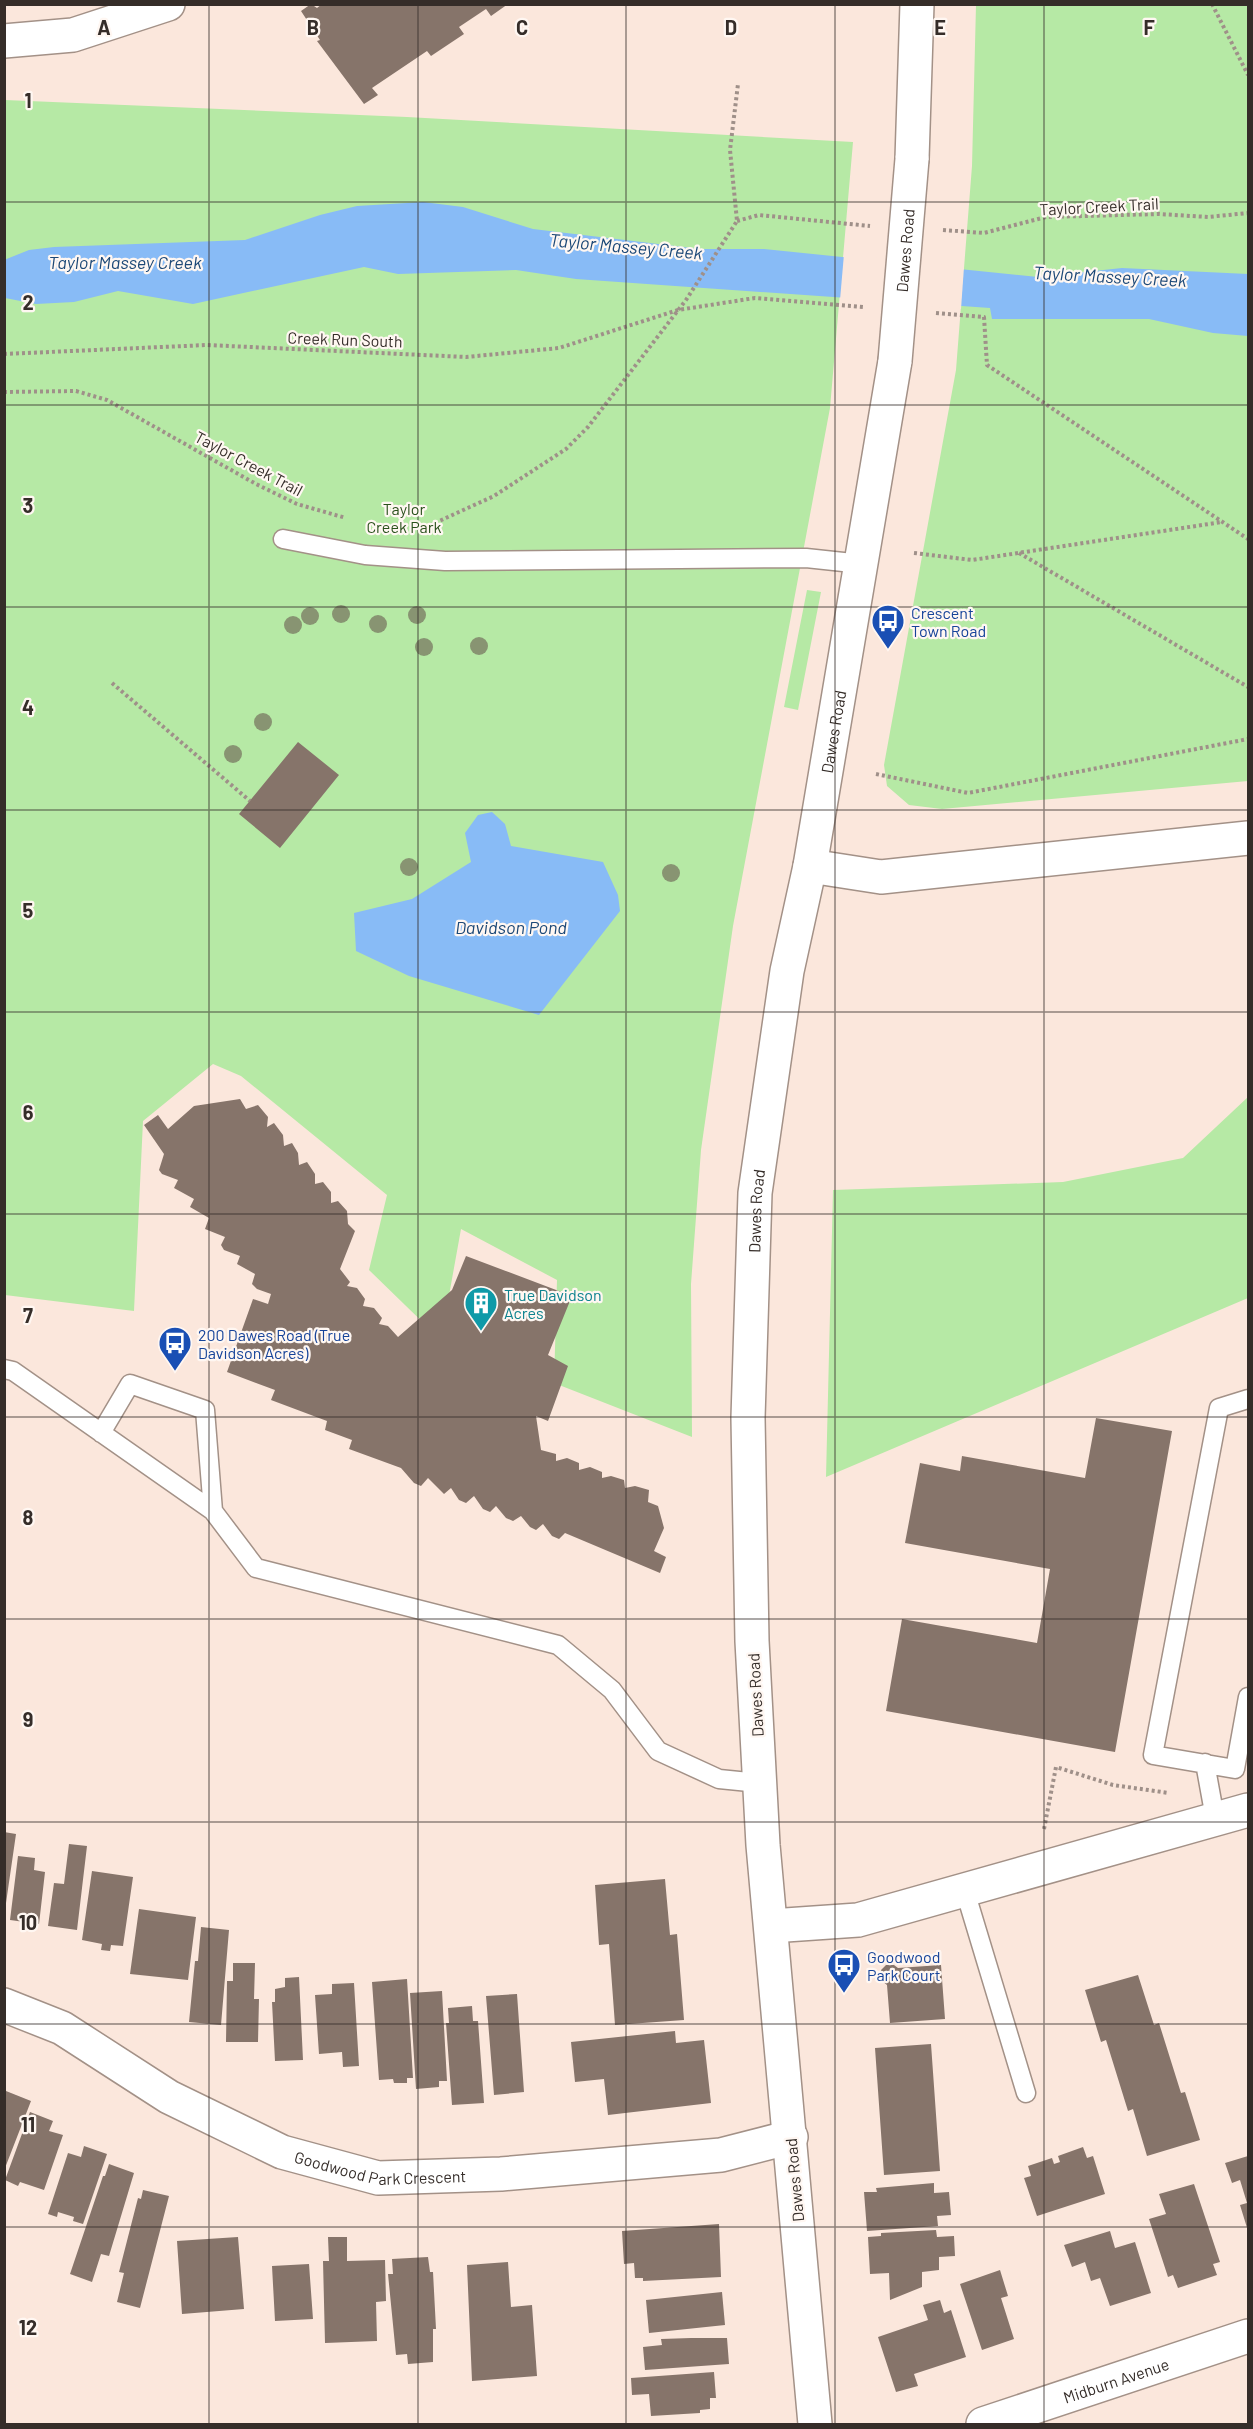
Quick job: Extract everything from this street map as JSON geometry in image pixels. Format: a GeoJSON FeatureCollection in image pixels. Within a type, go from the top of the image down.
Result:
{"type":"FeatureCollection","features":[{"type":"Feature","properties":{"kind":"street"},"geometry":{"type":"LineString","coordinates":[[4,41],[73,35],[168,4]]}},
{"type":"Feature","properties":{"kind":"street","name":"Dawes Road"},"geometry":{"type":"LineString","coordinates":[[815,2424],[759,1783],[752,1641],[748,1418],[755,1193],[787,971],[810,866],[895,361],[912,159],[917,4]]}},
{"type":"Feature","properties":{"kind":"street"},"geometry":{"type":"LineString","coordinates":[[810,866],[881,878],[1248,838]]}},
{"type":"Feature","properties":{"kind":"street"},"geometry":{"type":"LineString","coordinates":[[771,1926],[858,1920],[1248,1810]]}},
{"type":"Feature","properties":{"kind":"street","name":"Goodwood Park Crescent"},"geometry":{"type":"LineString","coordinates":[[4,2006],[62,2028],[169,2097],[282,2152],[378,2178],[501,2174],[721,2155],[791,2136]]}},
{"type":"Feature","properties":{"kind":"street","name":"Midburn Avenue"},"geometry":{"type":"LineString","coordinates":[[983,2424],[1248,2336]]}},
{"type":"Feature","properties":{"kind":"lane"},"geometry":{"type":"LineString","coordinates":[[283,539],[365,555],[445,561],[806,558],[862,564]]}},
{"type":"Feature","properties":{"kind":"lane"},"geometry":{"type":"LineString","coordinates":[[4,1369],[13,1371],[213,1511],[256,1568],[558,1646],[612,1690],[658,1751],[719,1779],[759,1783]]}},
{"type":"Feature","properties":{"kind":"lane"},"geometry":{"type":"LineString","coordinates":[[101,1433],[130,1384],[205,1410],[213,1511]]}},
{"type":"Feature","properties":{"kind":"lane"},"geometry":{"type":"LineString","coordinates":[[1248,1399],[1219,1408],[1153,1755],[1235,1769],[1248,1697]]}},
{"type":"Feature","properties":{"kind":"lane"},"geometry":{"type":"LineString","coordinates":[[1205,1763],[1215,1818]]}},
{"type":"Feature","properties":{"kind":"lane"},"geometry":{"type":"LineString","coordinates":[[965,1891],[1026,2093]]}},
{"type":"Feature","properties":{"kind":"path"},"geometry":{"type":"LineString","coordinates":[[1212,4],[1248,75]]}},
{"type":"Feature","properties":{"kind":"path"},"geometry":{"type":"LineString","coordinates":[[412,528],[423,529],[494,496],[566,449],[588,428],[686,300],[737,221],[730,150],[738,84]]}},
{"type":"Feature","properties":{"kind":"path","name":"Taylor Creek Trail"},"geometry":{"type":"LineString","coordinates":[[939,230],[984,233],[1046,217],[1159,214],[1208,217],[1248,213]]}},
{"type":"Feature","properties":{"kind":"path"},"geometry":{"type":"LineString","coordinates":[[737,221],[759,215],[872,226]]}},
{"type":"Feature","properties":{"kind":"path","name":"Creek Run South"},"geometry":{"type":"LineString","coordinates":[[4,354],[207,345],[466,357],[560,348],[678,310],[755,298],[870,308]]}},
{"type":"Feature","properties":{"kind":"path"},"geometry":{"type":"LineString","coordinates":[[927,313],[984,318],[987,364],[1248,539]]}},
{"type":"Feature","properties":{"kind":"path","name":"Taylor Creek Trail"},"geometry":{"type":"LineString","coordinates":[[4,392],[76,391],[107,400],[256,484],[297,504],[348,519]]}},
{"type":"Feature","properties":{"kind":"path"},"geometry":{"type":"LineString","coordinates":[[914,553],[972,560],[1223,522]]}},
{"type":"Feature","properties":{"kind":"path"},"geometry":{"type":"LineString","coordinates":[[1019,553],[1248,687]]}},
{"type":"Feature","properties":{"kind":"path"},"geometry":{"type":"LineString","coordinates":[[112,683],[250,801]]}},
{"type":"Feature","properties":{"kind":"path"},"geometry":{"type":"LineString","coordinates":[[876,774],[968,793],[1248,739]]}},
{"type":"Feature","properties":{"kind":"path"},"geometry":{"type":"LineString","coordinates":[[1036,1871],[1056,1767],[1113,1785],[1178,1794]]}},
{"type":"Feature","properties":{"kind":"green space"},"geometry":{"type":"Polygon","coordinates":[[[976,5],[1248,5],[1248,781],[942,809],[909,805],[887,786],[884,765],[956,370],[972,166],[976,5]]]}},
{"type":"Feature","properties":{"kind":"green space","name":"Taylor Creek Park"},"geometry":{"type":"Polygon","coordinates":[[[5,100],[407,117],[853,142],[830,408],[733,926],[701,1150],[691,1284],[692,1437],[554,1383],[557,1280],[461,1229],[441,1340],[369,1270],[387,1195],[241,1076],[213,1064],[143,1121],[134,1311],[5,1295],[5,100]]]}},
{"type":"Feature","properties":{"kind":"green space"},"geometry":{"type":"Polygon","coordinates":[[[807,590],[821,592],[798,710],[784,707],[807,590]]]}},
{"type":"Feature","properties":{"kind":"green space"},"geometry":{"type":"Polygon","coordinates":[[[1248,1097],[1248,1298],[826,1477],[833,1190],[1063,1182],[1183,1158],[1248,1097]]]}},
{"type":"Feature","properties":{"kind":"water","name":"Taylor Massey Creek"},"geometry":{"type":"Polygon","coordinates":[[[423,202],[463,207],[533,229],[700,249],[764,249],[1038,277],[1122,268],[1248,274],[1248,336],[1213,333],[1149,319],[992,319],[990,308],[576,279],[516,270],[398,274],[364,267],[193,304],[118,291],[74,302],[36,304],[5,298],[4,260],[29,250],[54,247],[245,240],[320,215],[357,206],[423,202]]]}},
{"type":"Feature","properties":{"kind":"water","name":"Davidson Pond"},"geometry":{"type":"Polygon","coordinates":[[[492,812],[505,824],[511,846],[603,862],[618,895],[620,911],[539,1015],[409,976],[356,951],[354,913],[412,899],[471,862],[465,833],[478,815],[492,812]]]}},
{"type":"Feature","properties":{"kind":"pier"},"geometry":{"type":"Polygon","coordinates":[[[844,254],[964,267],[961,309],[840,300],[844,254]]]}},
{"type":"Feature","properties":{"kind":"building"},"geometry":{"type":"Polygon","coordinates":[[[311,4],[317,8],[322,4],[508,4],[491,16],[486,9],[459,27],[464,34],[431,56],[427,51],[372,88],[378,95],[364,104],[317,41],[320,40],[301,11],[311,4]]]}},
{"type":"Feature","properties":{"kind":"building"},"geometry":{"type":"Polygon","coordinates":[[[298,742],[339,775],[280,848],[239,814],[298,742]]]}},
{"type":"Feature","properties":{"kind":"building","name":"True Davidson Acres"},"geometry":{"type":"Polygon","coordinates":[[[240,1099],[246,1109],[258,1105],[268,1117],[267,1127],[274,1123],[283,1135],[284,1146],[292,1143],[298,1153],[299,1165],[307,1162],[315,1174],[315,1184],[323,1182],[331,1192],[331,1203],[338,1201],[347,1211],[348,1224],[355,1231],[340,1269],[350,1282],[347,1286],[357,1288],[365,1299],[363,1306],[374,1308],[382,1318],[379,1324],[388,1326],[398,1337],[452,1290],[466,1256],[572,1296],[548,1355],[568,1366],[548,1421],[536,1416],[541,1450],[556,1454],[556,1461],[567,1458],[579,1463],[579,1470],[590,1467],[602,1472],[602,1478],[611,1476],[624,1480],[625,1488],[635,1486],[649,1490],[648,1502],[658,1506],[664,1528],[654,1551],[666,1557],[660,1573],[565,1533],[559,1539],[552,1536],[543,1524],[536,1530],[530,1527],[521,1516],[513,1521],[506,1518],[496,1506],[490,1512],[483,1509],[474,1496],[466,1503],[459,1500],[451,1488],[444,1494],[428,1478],[421,1486],[414,1483],[401,1468],[349,1449],[352,1440],[325,1430],[327,1421],[271,1400],[275,1390],[227,1372],[253,1299],[268,1304],[271,1294],[257,1289],[252,1284],[255,1274],[237,1264],[240,1256],[224,1250],[221,1245],[225,1237],[205,1229],[209,1218],[190,1207],[194,1199],[174,1188],[178,1180],[162,1174],[159,1170],[164,1154],[144,1125],[158,1115],[168,1129],[194,1106],[240,1099]]]}},
{"type":"Feature","properties":{"kind":"building"},"geometry":{"type":"Polygon","coordinates":[[[1096,1418],[1172,1431],[1115,1752],[886,1711],[902,1619],[1037,1643],[1050,1569],[905,1543],[920,1463],[960,1471],[962,1456],[1085,1478],[1096,1418]]]}},
{"type":"Feature","properties":{"kind":"building"},"geometry":{"type":"Polygon","coordinates":[[[4,1832],[16,1834],[6,1903],[4,1902],[4,1832]]]}},
{"type":"Feature","properties":{"kind":"building"},"geometry":{"type":"Polygon","coordinates":[[[69,1844],[87,1846],[77,1930],[48,1926],[54,1883],[64,1884],[69,1844]]]}},
{"type":"Feature","properties":{"kind":"building"},"geometry":{"type":"Polygon","coordinates":[[[18,1856],[35,1858],[34,1870],[45,1872],[39,1924],[10,1920],[18,1856]]]}},
{"type":"Feature","properties":{"kind":"building"},"geometry":{"type":"Polygon","coordinates":[[[92,1871],[133,1877],[123,1946],[111,1945],[110,1951],[101,1950],[102,1944],[82,1940],[92,1871]]]}},
{"type":"Feature","properties":{"kind":"building"},"geometry":{"type":"Polygon","coordinates":[[[665,1879],[670,1935],[677,1934],[684,2020],[615,2025],[609,1944],[599,1945],[595,1885],[665,1879]]]}},
{"type":"Feature","properties":{"kind":"building"},"geometry":{"type":"Polygon","coordinates":[[[139,1909],[196,1917],[188,1980],[130,1974],[139,1909]]]}},
{"type":"Feature","properties":{"kind":"building"},"geometry":{"type":"Polygon","coordinates":[[[201,1927],[229,1930],[221,2025],[189,2022],[201,1927]]]}},
{"type":"Feature","properties":{"kind":"building"},"geometry":{"type":"Polygon","coordinates":[[[233,1963],[255,1963],[254,1999],[259,1999],[258,2042],[226,2042],[227,1981],[233,1981],[233,1963]]]}},
{"type":"Feature","properties":{"kind":"building"},"geometry":{"type":"Polygon","coordinates":[[[886,1965],[894,1965],[898,1968],[941,1965],[945,2019],[890,2023],[887,1985],[881,1980],[881,1970],[886,1965]]]}},
{"type":"Feature","properties":{"kind":"building"},"geometry":{"type":"Polygon","coordinates":[[[1138,1975],[1154,2025],[1159,2023],[1181,2093],[1185,2092],[1200,2140],[1147,2156],[1133,2109],[1128,2111],[1106,2040],[1101,2042],[1085,1990],[1138,1975]]]}},
{"type":"Feature","properties":{"kind":"building"},"geometry":{"type":"Polygon","coordinates":[[[299,1977],[303,2060],[275,2061],[272,2002],[275,2002],[275,1989],[285,1987],[285,1978],[299,1977]]]}},
{"type":"Feature","properties":{"kind":"building"},"geometry":{"type":"Polygon","coordinates":[[[407,1979],[413,2078],[407,2078],[407,2083],[394,2083],[393,2079],[379,2080],[372,1982],[407,1979]]]}},
{"type":"Feature","properties":{"kind":"building"},"geometry":{"type":"Polygon","coordinates":[[[354,1983],[359,2066],[343,2067],[342,2052],[319,2054],[315,1995],[332,1994],[332,1984],[354,1983]]]}},
{"type":"Feature","properties":{"kind":"building"},"geometry":{"type":"Polygon","coordinates":[[[442,1991],[447,2081],[439,2081],[439,2087],[416,2089],[410,1993],[442,1991]]]}},
{"type":"Feature","properties":{"kind":"building"},"geometry":{"type":"Polygon","coordinates":[[[517,1994],[524,2092],[494,2095],[486,1996],[517,1994]]]}},
{"type":"Feature","properties":{"kind":"building"},"geometry":{"type":"Polygon","coordinates":[[[472,2006],[473,2021],[478,2021],[484,2103],[452,2105],[446,2023],[449,2023],[448,2008],[472,2006]]]}},
{"type":"Feature","properties":{"kind":"building"},"geometry":{"type":"Polygon","coordinates":[[[675,2031],[676,2043],[704,2040],[711,2103],[608,2115],[604,2079],[575,2082],[571,2042],[675,2031]]]}},
{"type":"Feature","properties":{"kind":"building"},"geometry":{"type":"Polygon","coordinates":[[[931,2044],[940,2171],[884,2175],[875,2048],[931,2044]]]}},
{"type":"Feature","properties":{"kind":"building"},"geometry":{"type":"Polygon","coordinates":[[[6,2091],[31,2101],[5,2168],[4,2094],[6,2091]]]}},
{"type":"Feature","properties":{"kind":"building"},"geometry":{"type":"Polygon","coordinates":[[[30,2112],[53,2121],[49,2131],[63,2135],[44,2190],[20,2182],[18,2186],[5,2180],[30,2112]]]}},
{"type":"Feature","properties":{"kind":"building"},"geometry":{"type":"Polygon","coordinates":[[[84,2146],[107,2154],[83,2224],[73,2221],[74,2217],[58,2212],[57,2217],[48,2214],[68,2153],[81,2157],[84,2146]]]}},
{"type":"Feature","properties":{"kind":"building"},"geometry":{"type":"Polygon","coordinates":[[[1083,2147],[1087,2158],[1093,2156],[1105,2194],[1037,2216],[1024,2178],[1031,2176],[1028,2166],[1052,2158],[1054,2164],[1060,2162],[1058,2156],[1083,2147]]]}},
{"type":"Feature","properties":{"kind":"building"},"geometry":{"type":"Polygon","coordinates":[[[1248,2156],[1248,2231],[1240,2205],[1247,2203],[1240,2180],[1232,2183],[1225,2163],[1248,2156]]]}},
{"type":"Feature","properties":{"kind":"building"},"geometry":{"type":"Polygon","coordinates":[[[109,2164],[134,2173],[109,2256],[101,2254],[92,2282],[70,2274],[109,2164]]]}},
{"type":"Feature","properties":{"kind":"building"},"geometry":{"type":"Polygon","coordinates":[[[934,2183],[934,2193],[949,2192],[951,2215],[937,2216],[938,2226],[867,2231],[864,2192],[877,2192],[876,2188],[934,2183]]]}},
{"type":"Feature","properties":{"kind":"building"},"geometry":{"type":"Polygon","coordinates":[[[1194,2184],[1220,2262],[1213,2264],[1217,2275],[1178,2288],[1173,2275],[1168,2277],[1149,2219],[1166,2214],[1159,2194],[1194,2184]]]}},
{"type":"Feature","properties":{"kind":"building"},"geometry":{"type":"Polygon","coordinates":[[[143,2190],[169,2196],[140,2308],[117,2302],[124,2273],[119,2272],[138,2198],[141,2199],[143,2190]]]}},
{"type":"Feature","properties":{"kind":"building"},"geometry":{"type":"Polygon","coordinates":[[[719,2224],[721,2277],[643,2281],[643,2278],[635,2278],[634,2263],[624,2264],[622,2231],[719,2224]]]}},
{"type":"Feature","properties":{"kind":"building"},"geometry":{"type":"Polygon","coordinates":[[[936,2230],[937,2237],[954,2236],[955,2256],[939,2257],[939,2270],[922,2272],[922,2287],[890,2300],[889,2273],[870,2274],[868,2237],[881,2236],[881,2233],[936,2230]]]}},
{"type":"Feature","properties":{"kind":"building"},"geometry":{"type":"Polygon","coordinates":[[[1110,2231],[1115,2248],[1135,2242],[1151,2293],[1110,2306],[1100,2278],[1091,2281],[1085,2262],[1072,2267],[1064,2245],[1110,2231]]]}},
{"type":"Feature","properties":{"kind":"building"},"geometry":{"type":"Polygon","coordinates":[[[238,2237],[244,2309],[182,2314],[177,2241],[238,2237]]]}},
{"type":"Feature","properties":{"kind":"building"},"geometry":{"type":"Polygon","coordinates":[[[328,2237],[347,2237],[347,2261],[385,2260],[386,2301],[376,2302],[377,2341],[325,2343],[323,2261],[329,2261],[328,2237]]]}},
{"type":"Feature","properties":{"kind":"building"},"geometry":{"type":"Polygon","coordinates":[[[428,2257],[430,2272],[433,2272],[436,2329],[433,2329],[433,2362],[408,2364],[407,2354],[396,2355],[388,2274],[393,2274],[392,2259],[428,2257]]]}},
{"type":"Feature","properties":{"kind":"building"},"geometry":{"type":"Polygon","coordinates":[[[508,2262],[511,2307],[532,2305],[537,2376],[472,2381],[467,2265],[508,2262]]]}},
{"type":"Feature","properties":{"kind":"building"},"geometry":{"type":"Polygon","coordinates":[[[309,2264],[313,2319],[275,2321],[272,2266],[309,2264]]]}},
{"type":"Feature","properties":{"kind":"building"},"geometry":{"type":"Polygon","coordinates":[[[1000,2270],[1008,2296],[1001,2298],[1014,2339],[982,2350],[960,2284],[1000,2270]]]}},
{"type":"Feature","properties":{"kind":"building"},"geometry":{"type":"Polygon","coordinates":[[[722,2292],[725,2325],[649,2333],[646,2300],[722,2292]]]}},
{"type":"Feature","properties":{"kind":"building"},"geometry":{"type":"Polygon","coordinates":[[[940,2300],[944,2313],[951,2310],[966,2357],[914,2374],[918,2386],[896,2392],[878,2337],[928,2320],[923,2305],[940,2300]]]}},
{"type":"Feature","properties":{"kind":"building"},"geometry":{"type":"Polygon","coordinates":[[[727,2338],[729,2364],[645,2370],[643,2347],[662,2345],[661,2339],[727,2338]]]}},
{"type":"Feature","properties":{"kind":"building"},"geometry":{"type":"Polygon","coordinates":[[[714,2372],[716,2398],[710,2398],[710,2409],[700,2410],[700,2413],[651,2416],[649,2394],[632,2395],[631,2378],[714,2372]]]}},
{"type":"Feature","properties":{"kind":"place","name":"Crescent Town Road"},"geometry":{"type":"Point","coordinates":[888,650]}},
{"type":"Feature","properties":{"kind":"place","name":"True Davidson Acres"},"geometry":{"type":"Point","coordinates":[481,1332]}},
{"type":"Feature","properties":{"kind":"place","name":"200 Dawes Road (True Davidson Acres)"},"geometry":{"type":"Point","coordinates":[175,1372]}},
{"type":"Feature","properties":{"kind":"place","name":"Goodwood Park Court"},"geometry":{"type":"Point","coordinates":[844,1994]}}]}
